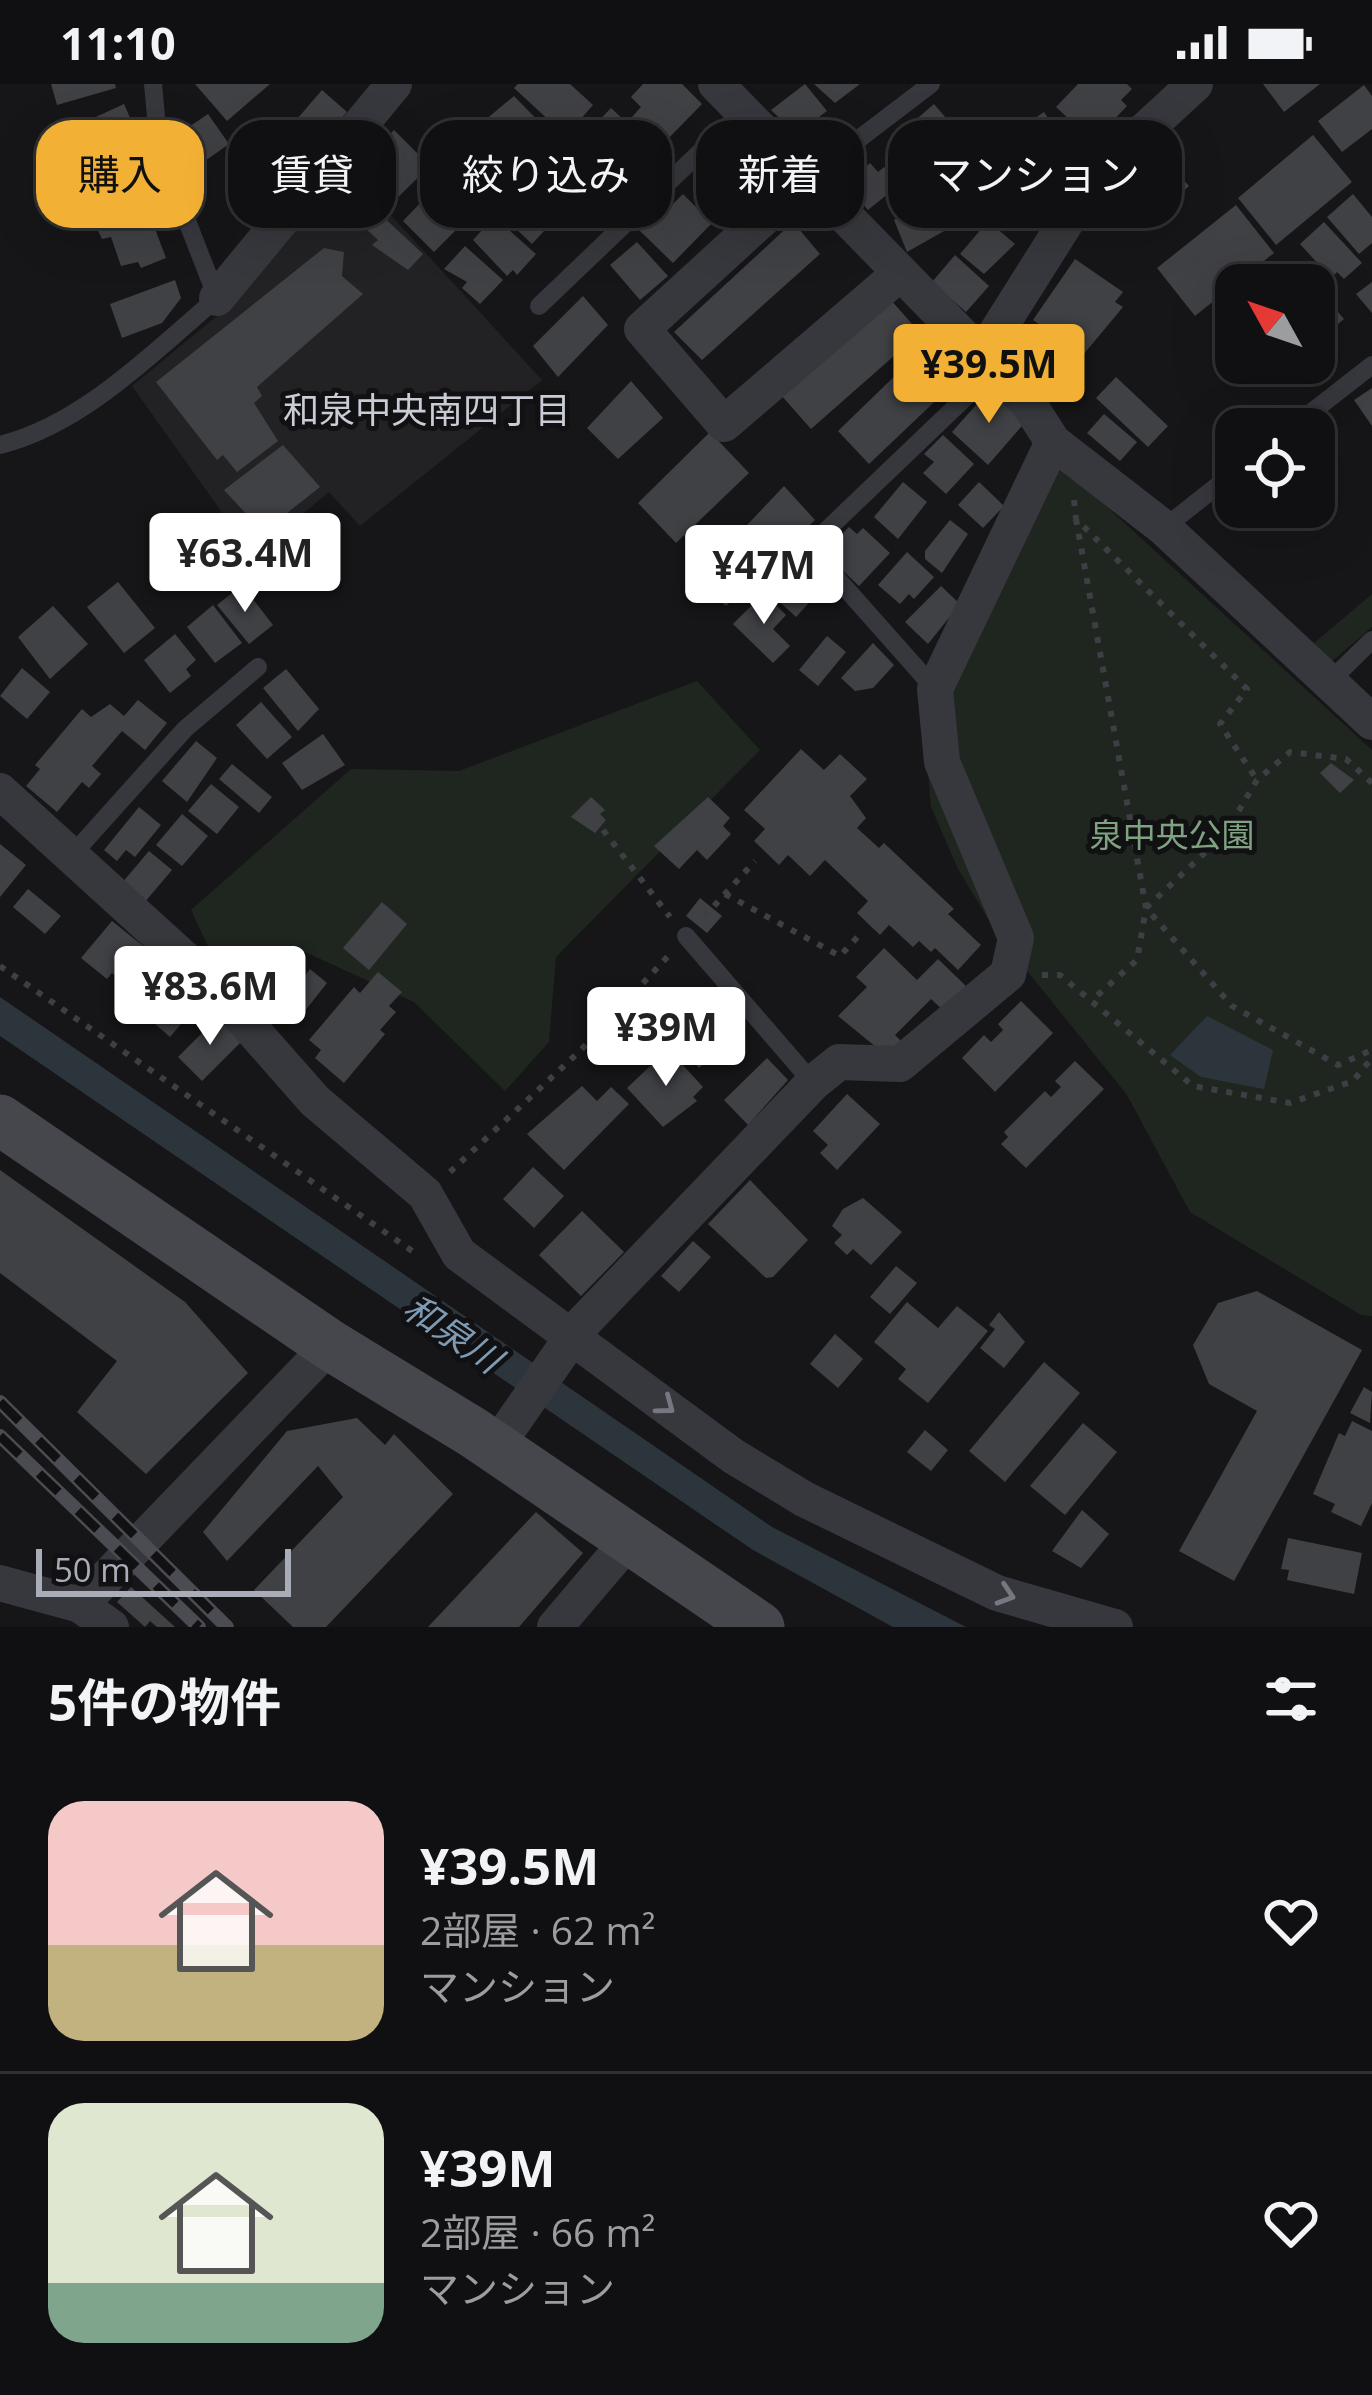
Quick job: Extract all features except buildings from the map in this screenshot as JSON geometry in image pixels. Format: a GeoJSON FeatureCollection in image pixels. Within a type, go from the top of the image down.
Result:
{"type":"FeatureCollection","features":[{"type":"Feature","properties":{"kind":"street"},"geometry":{"type":"LineString","coordinates":[[716,84],[750,120]]}},
{"type":"Feature","properties":{"kind":"street"},"geometry":{"type":"LineString","coordinates":[[987,364],[1096,176],[1195,84]]}},
{"type":"Feature","properties":{"kind":"street"},"geometry":{"type":"LineString","coordinates":[[217,298],[388,86]]}},
{"type":"Feature","properties":{"kind":"street"},"geometry":{"type":"LineString","coordinates":[[752,228],[642,328],[724,424],[899,274]]}},
{"type":"Feature","properties":{"kind":"street"},"geometry":{"type":"LineString","coordinates":[[853,228],[1028,404],[1060,445],[1164,527],[1372,722]]}},
{"type":"Feature","properties":{"kind":"street"},"geometry":{"type":"LineString","coordinates":[[504,1436],[566,1345],[813,1083],[839,1062],[900,1064],[1008,974],[1016,938],[942,762],[935,689],[1060,445]]}},
{"type":"Feature","properties":{"kind":"street"},"geometry":{"type":"LineString","coordinates":[[0,791],[139,923],[211,983],[315,1101],[425,1194],[459,1254],[566,1345],[822,1509],[998,1593],[1115,1627]]}},
{"type":"Feature","properties":{"kind":"street"},"geometry":{"type":"LineString","coordinates":[[0,1120],[329,1345],[504,1436],[629,1540],[759,1627]]}},
{"type":"Feature","properties":{"kind":"street"},"geometry":{"type":"LineString","coordinates":[[80,1605],[329,1345]]}},
{"type":"Feature","properties":{"kind":"street"},"geometry":{"type":"LineString","coordinates":[[554,1627],[629,1540]]}},
{"type":"Feature","properties":{"kind":"street"},"geometry":{"type":"LineString","coordinates":[[0,1583],[80,1605],[111,1627]]}},
{"type":"Feature","properties":{"kind":"lane"},"geometry":{"type":"LineString","coordinates":[[0,445],[34,437],[137,365],[217,298],[159,149],[153,84]]}},
{"type":"Feature","properties":{"kind":"lane"},"geometry":{"type":"LineString","coordinates":[[864,135],[931,84]]}},
{"type":"Feature","properties":{"kind":"lane"},"geometry":{"type":"LineString","coordinates":[[539,306],[742,112]]}},
{"type":"Feature","properties":{"kind":"lane"},"geometry":{"type":"LineString","coordinates":[[935,689],[808,547],[987,364]]}},
{"type":"Feature","properties":{"kind":"lane"},"geometry":{"type":"LineString","coordinates":[[1316,408],[1372,364]]}},
{"type":"Feature","properties":{"kind":"lane"},"geometry":{"type":"LineString","coordinates":[[1164,527],[1215,487]]}},
{"type":"Feature","properties":{"kind":"lane"},"geometry":{"type":"LineString","coordinates":[[1329,682],[1372,640]]}},
{"type":"Feature","properties":{"kind":"lane"},"geometry":{"type":"LineString","coordinates":[[72,855],[185,729],[257,667]]}},
{"type":"Feature","properties":{"kind":"lane"},"geometry":{"type":"LineString","coordinates":[[686,936],[813,1083]]}},
{"type":"Feature","properties":{"kind":"path"},"geometry":{"type":"LineString","coordinates":[[1060,445],[1146,908],[1137,960],[1090,1000]]}},
{"type":"Feature","properties":{"kind":"path"},"geometry":{"type":"LineString","coordinates":[[1076,519],[1246,689],[1220,724],[1257,780]]}},
{"type":"Feature","properties":{"kind":"path"},"geometry":{"type":"LineString","coordinates":[[1146,908],[1225,834],[1257,780],[1290,752],[1346,759],[1372,784]]}},
{"type":"Feature","properties":{"kind":"path"},"geometry":{"type":"LineString","coordinates":[[603,830],[686,936]]}},
{"type":"Feature","properties":{"kind":"path"},"geometry":{"type":"LineString","coordinates":[[425,1194],[581,1050],[754,861]]}},
{"type":"Feature","properties":{"kind":"path"},"geometry":{"type":"LineString","coordinates":[[725,894],[839,956],[863,931]]}},
{"type":"Feature","properties":{"kind":"path"},"geometry":{"type":"LineString","coordinates":[[1146,908],[1232,1006],[1338,1065],[1372,1054]]}},
{"type":"Feature","properties":{"kind":"path"},"geometry":{"type":"LineString","coordinates":[[0,966],[426,1261]]}},
{"type":"Feature","properties":{"kind":"path"},"geometry":{"type":"LineString","coordinates":[[1008,974],[1060,975],[1193,1086],[1290,1103],[1353,1081],[1372,1054]]}},
{"type":"Feature","properties":{"kind":"shaded area"},"geometry":{"type":"Polygon","coordinates":[[[396,221],[542,380],[360,526],[329,492],[253,556],[132,386],[224,310],[292,228],[396,228],[396,221]]]}},
{"type":"Feature","properties":{"kind":"green space","name":"泉中央公園"},"geometry":{"type":"Polygon","coordinates":[[[1058,462],[1372,750],[1372,1316],[1361,1315],[1190,1212],[1127,1095],[996,932],[958,869],[931,807],[928,773],[940,699],[1058,462]]]}},
{"type":"Feature","properties":{"kind":"green space"},"geometry":{"type":"Polygon","coordinates":[[[1372,594],[1372,627],[1331,662],[1313,644],[1372,594]]]}},
{"type":"Feature","properties":{"kind":"green space"},"geometry":{"type":"Polygon","coordinates":[[[697,681],[760,750],[556,957],[549,1042],[505,1091],[414,1002],[305,952],[264,994],[217,966],[191,910],[351,769],[459,771],[697,681]]]}},
{"type":"Feature","properties":{"kind":"water","name":"和泉川"},"geometry":{"type":"Polygon","coordinates":[[[0,997],[772,1527],[966,1627],[893,1627],[753,1550],[0,1036],[0,997]]]}},
{"type":"Feature","properties":{"kind":"water"},"geometry":{"type":"Polygon","coordinates":[[[1207,1016],[1273,1050],[1264,1089],[1201,1077],[1170,1055],[1207,1016]]]}},
{"type":"Feature","properties":{"kind":"railway"},"geometry":{"type":"LineString","coordinates":[[0,1402],[227,1627]]}},
{"type":"Feature","properties":{"kind":"railway"},"geometry":{"type":"LineString","coordinates":[[0,1436],[199,1627]]}},
{"type":"Feature","properties":{"kind":"district","name":"和泉中央南四丁目"},"geometry":{"type":"Point","coordinates":[427,409]}}]}
